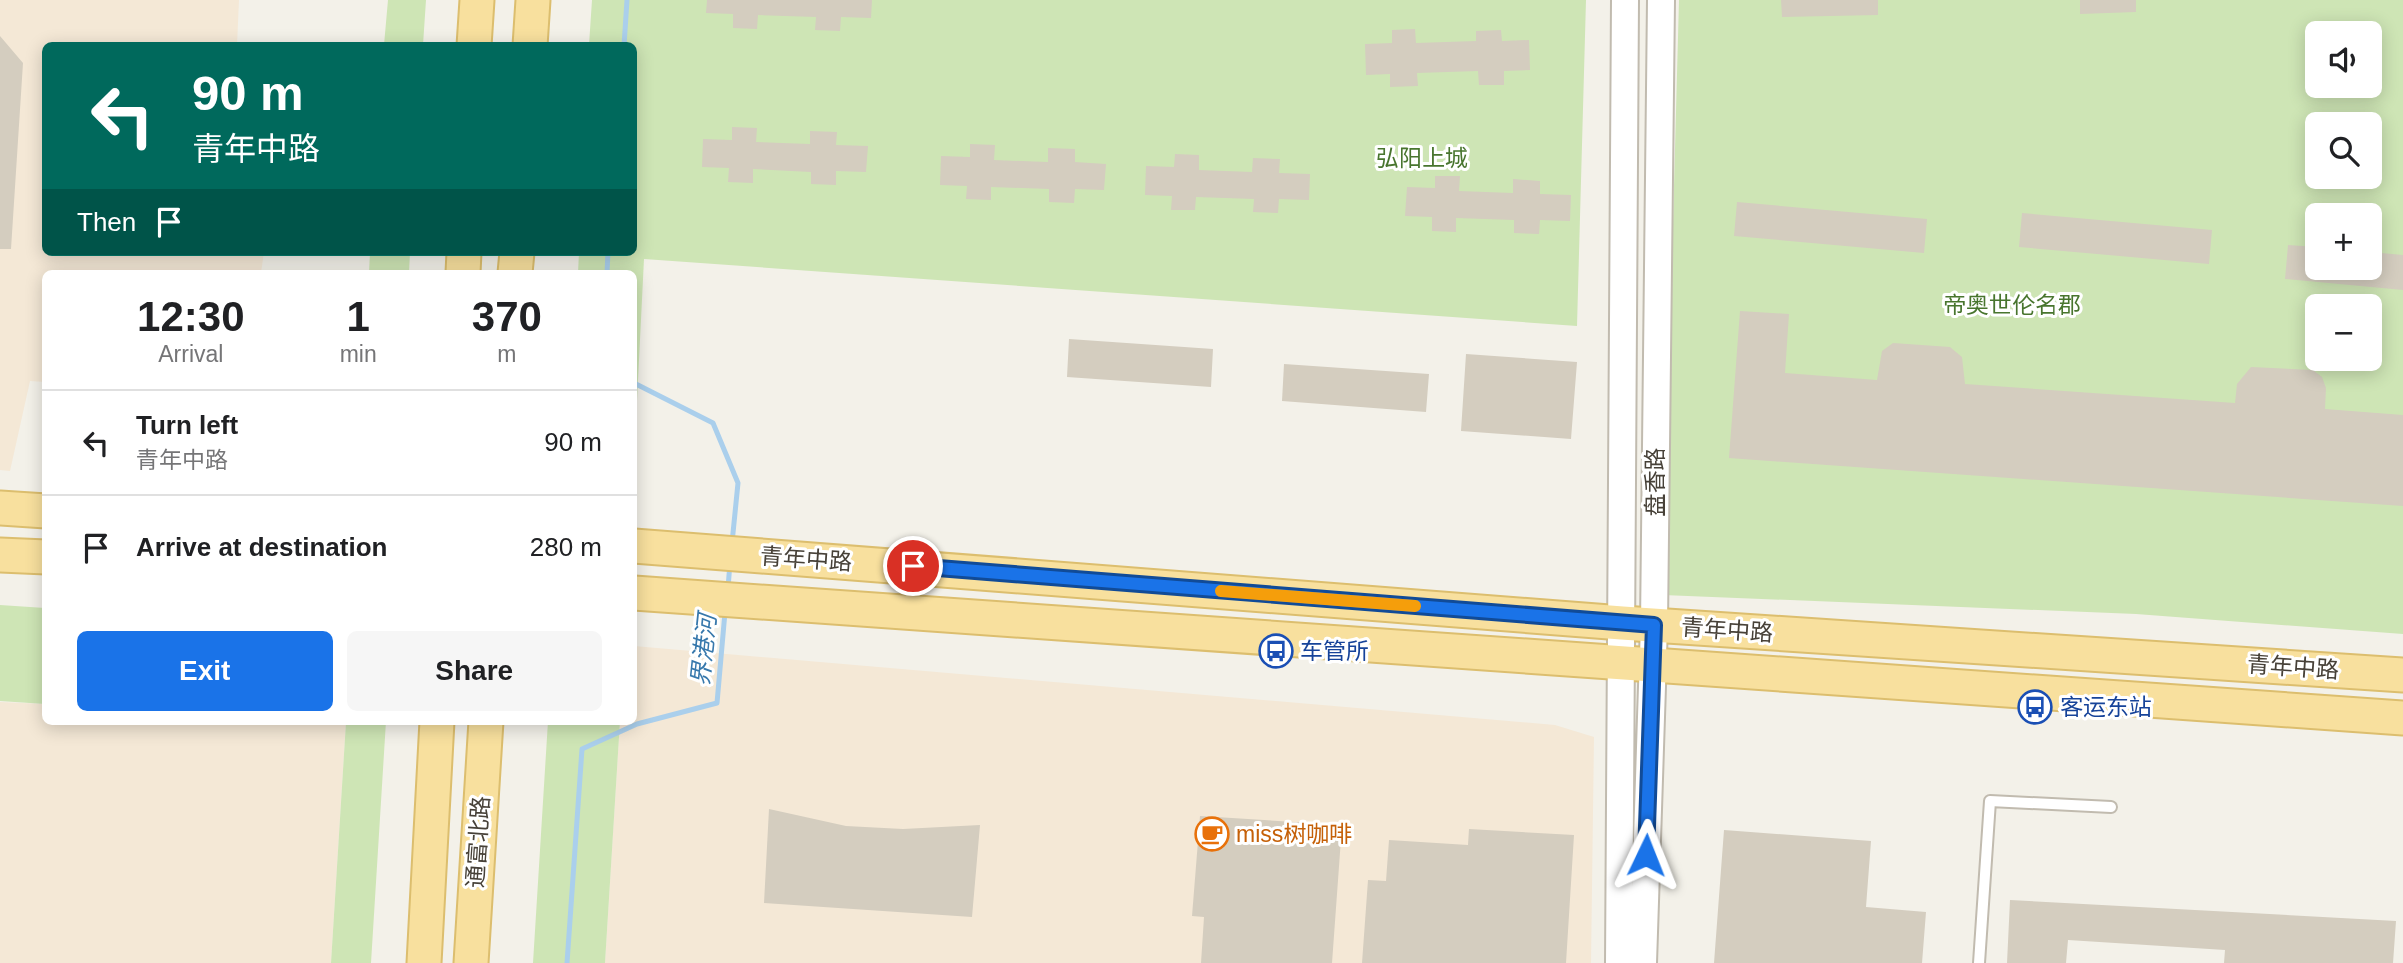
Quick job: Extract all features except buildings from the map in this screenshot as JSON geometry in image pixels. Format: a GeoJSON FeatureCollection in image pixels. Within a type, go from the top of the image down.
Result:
{"type":"FeatureCollection","features":[{"type":"Feature","properties":{"kind":"main road"},"geometry":{"type":"LineString","coordinates":[[474,42],[477,0]]}},
{"type":"Feature","properties":{"kind":"main road"},"geometry":{"type":"LineString","coordinates":[[530,42],[533,0]]}},
{"type":"Feature","properties":{"kind":"main road"},"geometry":{"type":"LineString","coordinates":[[0,508],[42,511]]}},
{"type":"Feature","properties":{"kind":"main road","name":"青年中路"},"geometry":{"type":"LineString","coordinates":[[637,546],[1638,624],[2403,675]]}},
{"type":"Feature","properties":{"kind":"main road"},"geometry":{"type":"LineString","coordinates":[[0,555],[42,557]]}},
{"type":"Feature","properties":{"kind":"main road","name":"青年中路"},"geometry":{"type":"LineString","coordinates":[[637,593],[2403,718]]}},
{"type":"Feature","properties":{"kind":"main road","name":"通富北路"},"geometry":{"type":"LineString","coordinates":[[424,963],[436,725]]}},
{"type":"Feature","properties":{"kind":"main road","name":"通富北路"},"geometry":{"type":"LineString","coordinates":[[471,963],[486,725]]}},
{"type":"Feature","properties":{"kind":"street","name":"盘香路"},"geometry":{"type":"LineString","coordinates":[[1625,0],[1638,624]]}},
{"type":"Feature","properties":{"kind":"street","name":"盘香路"},"geometry":{"type":"LineString","coordinates":[[1619,963],[1638,624],[1661,0]]}},
{"type":"Feature","properties":{"kind":"street","name":"盘香路"},"geometry":{"type":"LineString","coordinates":[[1636,662],[1643,963]]}},
{"type":"Feature","properties":{"kind":"lane"},"geometry":{"type":"LineString","coordinates":[[1979,963],[1990,801],[2111,807]]}},
{"type":"Feature","properties":{"kind":"shaded area"},"geometry":{"type":"Polygon","coordinates":[[[0,0],[239,0],[237,42],[42,42],[42,256],[263,256],[261,270],[42,270],[42,382],[30,381],[10,471],[0,470],[0,0]]]}},
{"type":"Feature","properties":{"kind":"shaded area"},"geometry":{"type":"Polygon","coordinates":[[[637,646],[1555,725],[1594,737],[1591,963],[605,963],[620,725],[637,725],[637,646]]]}},
{"type":"Feature","properties":{"kind":"shaded area"},"geometry":{"type":"Polygon","coordinates":[[[0,702],[42,704],[42,725],[346,725],[331,963],[0,963],[0,702]]]}},
{"type":"Feature","properties":{"kind":"green space"},"geometry":{"type":"Polygon","coordinates":[[[388,0],[426,0],[423,42],[384,42],[388,0]]]}},
{"type":"Feature","properties":{"kind":"green space","name":"弘阳上城"},"geometry":{"type":"Polygon","coordinates":[[[592,0],[1586,0],[1577,326],[644,259],[637,400],[637,270],[578,270],[579,256],[637,256],[637,42],[589,42],[592,0]]]}},
{"type":"Feature","properties":{"kind":"green space","name":"帝奥世伦名郡"},"geometry":{"type":"Polygon","coordinates":[[[1679,0],[2403,0],[2403,634],[2136,614],[1663,595],[1679,0]]]}},
{"type":"Feature","properties":{"kind":"green space"},"geometry":{"type":"Polygon","coordinates":[[[370,256],[410,256],[409,270],[369,270],[370,256]]]}},
{"type":"Feature","properties":{"kind":"green space"},"geometry":{"type":"Polygon","coordinates":[[[0,605],[42,608],[42,704],[0,701],[0,605]]]}},
{"type":"Feature","properties":{"kind":"green space"},"geometry":{"type":"Polygon","coordinates":[[[346,725],[386,725],[371,963],[331,963],[346,725]]]}},
{"type":"Feature","properties":{"kind":"green space"},"geometry":{"type":"Polygon","coordinates":[[[548,725],[620,725],[605,963],[533,963],[548,725]]]}},
{"type":"Feature","properties":{"kind":"waterway","name":"界港河"},"geometry":{"type":"LineString","coordinates":[[624,42],[627,0]]}},
{"type":"Feature","properties":{"kind":"waterway","name":"界港河"},"geometry":{"type":"LineString","coordinates":[[607,270],[608,256]]}},
{"type":"Feature","properties":{"kind":"waterway","name":"界港河"},"geometry":{"type":"LineString","coordinates":[[637,385],[713,423],[738,483],[732,543]]}},
{"type":"Feature","properties":{"kind":"waterway","name":"界港河"},"geometry":{"type":"LineString","coordinates":[[728,588],[730,563]]}},
{"type":"Feature","properties":{"kind":"waterway","name":"界港河"},"geometry":{"type":"LineString","coordinates":[[637,724],[717,703],[725,612]]}},
{"type":"Feature","properties":{"kind":"waterway","name":"界港河"},"geometry":{"type":"LineString","coordinates":[[567,963],[582,749],[635,725]]}},
{"type":"Feature","properties":{"kind":"slow traffic"},"geometry":{"type":"LineString","coordinates":[[1221,591],[1415,606]]}},
{"type":"Feature","properties":{"kind":"place","name":"车管所"},"geometry":{"type":"Point","coordinates":[1276,651]}},
{"type":"Feature","properties":{"kind":"place","name":"客运东站"},"geometry":{"type":"Point","coordinates":[2035,707]}},
{"type":"Feature","properties":{"kind":"place","name":"miss树咖啡"},"geometry":{"type":"Point","coordinates":[1212,834]}},
{"type":"Feature","properties":{"kind":"route"},"geometry":{"type":"LineString","coordinates":[[913,566],[1654,625],[1646,855]]}}]}
